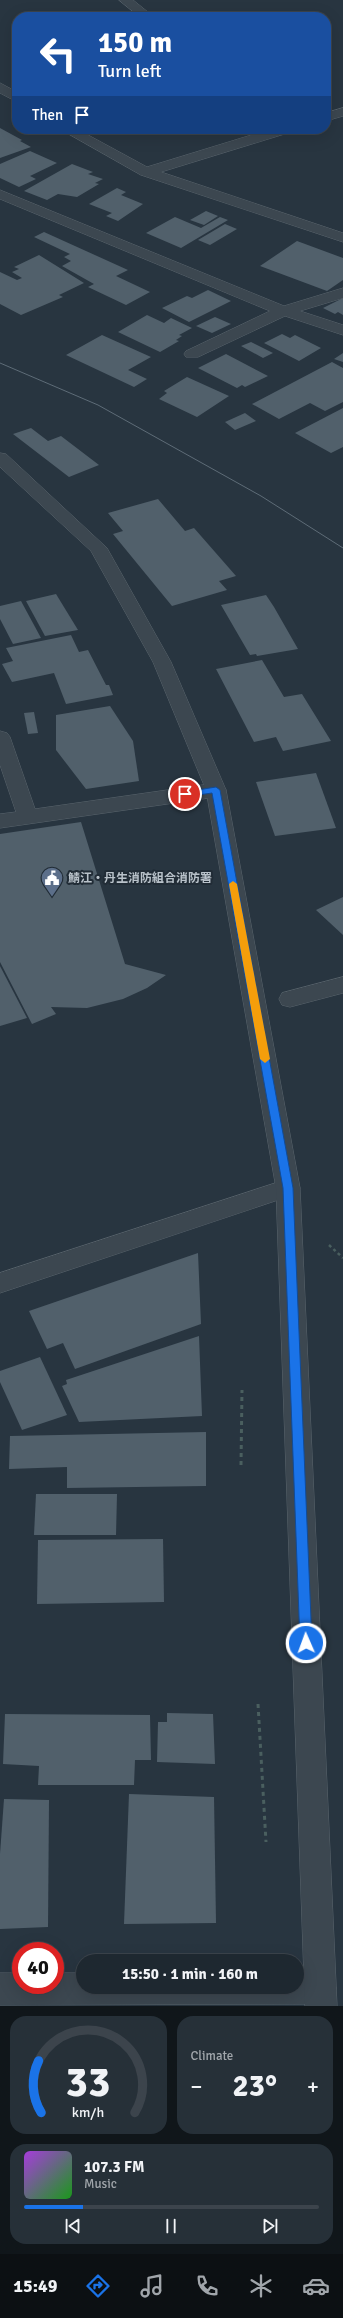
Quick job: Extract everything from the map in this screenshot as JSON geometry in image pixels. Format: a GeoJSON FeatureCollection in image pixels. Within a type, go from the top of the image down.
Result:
{"type":"FeatureCollection","features":[{"type":"Feature","properties":{"kind":"street"},"geometry":{"type":"LineString","coordinates":[[125,0],[141,12]]}},
{"type":"Feature","properties":{"kind":"street"},"geometry":{"type":"LineString","coordinates":[[0,87],[12,95]]}},
{"type":"Feature","properties":{"kind":"street"},"geometry":{"type":"LineString","coordinates":[[331,116],[343,112]]}},
{"type":"Feature","properties":{"kind":"street"},"geometry":{"type":"LineString","coordinates":[[76,134],[146,172],[343,238]]}},
{"type":"Feature","properties":{"kind":"street"},"geometry":{"type":"LineString","coordinates":[[146,172],[270,134]]}},
{"type":"Feature","properties":{"kind":"street"},"geometry":{"type":"LineString","coordinates":[[0,194],[283,311],[317,320],[343,330]]}},
{"type":"Feature","properties":{"kind":"street"},"geometry":{"type":"LineString","coordinates":[[192,354],[283,311],[343,293]]}},
{"type":"Feature","properties":{"kind":"street"},"geometry":{"type":"LineString","coordinates":[[0,458],[98,548],[162,662],[216,790],[288,1188],[321,1997],[0,1989]]}},
{"type":"Feature","properties":{"kind":"street"},"geometry":{"type":"LineString","coordinates":[[0,737],[28,817]]}},
{"type":"Feature","properties":{"kind":"street"},"geometry":{"type":"LineString","coordinates":[[0,821],[216,790]]}},
{"type":"Feature","properties":{"kind":"street"},"geometry":{"type":"LineString","coordinates":[[290,999],[343,985]]}},
{"type":"Feature","properties":{"kind":"street"},"geometry":{"type":"LineString","coordinates":[[0,1283],[288,1188]]}},
{"type":"Feature","properties":{"kind":"path"},"geometry":{"type":"LineString","coordinates":[[327,1244],[343,1258]]}},
{"type":"Feature","properties":{"kind":"path"},"geometry":{"type":"LineString","coordinates":[[241,1465],[242,1390]]}},
{"type":"Feature","properties":{"kind":"path"},"geometry":{"type":"LineString","coordinates":[[258,1704],[266,1842]]}},
{"type":"Feature","properties":{"kind":"building"},"geometry":{"type":"Polygon","coordinates":[[[0,128],[22,140],[20,141],[31,147],[0,158],[0,128]]]}},
{"type":"Feature","properties":{"kind":"building"},"geometry":{"type":"Polygon","coordinates":[[[30,151],[57,163],[30,176],[36,179],[19,187],[0,178],[0,164],[30,151]]]}},
{"type":"Feature","properties":{"kind":"building"},"geometry":{"type":"Polygon","coordinates":[[[72,164],[93,172],[88,174],[103,179],[95,183],[99,184],[77,197],[58,194],[47,200],[24,191],[72,164]]]}},
{"type":"Feature","properties":{"kind":"building"},"geometry":{"type":"Polygon","coordinates":[[[117,188],[126,192],[121,195],[143,204],[118,221],[106,216],[112,213],[89,204],[117,188]]]}},
{"type":"Feature","properties":{"kind":"building"},"geometry":{"type":"Polygon","coordinates":[[[206,211],[218,216],[204,225],[190,220],[206,211]]]}},
{"type":"Feature","properties":{"kind":"building"},"geometry":{"type":"Polygon","coordinates":[[[175,217],[201,228],[220,217],[228,220],[181,248],[146,233],[175,217]]]}},
{"type":"Feature","properties":{"kind":"building"},"geometry":{"type":"Polygon","coordinates":[[[225,224],[237,229],[210,245],[198,240],[225,224]]]}},
{"type":"Feature","properties":{"kind":"building"},"geometry":{"type":"Polygon","coordinates":[[[44,232],[128,270],[116,276],[150,292],[126,305],[88,287],[94,284],[62,266],[71,261],[64,257],[70,254],[34,237],[44,232]]]}},
{"type":"Feature","properties":{"kind":"building"},"geometry":{"type":"Polygon","coordinates":[[[297,241],[343,258],[343,280],[327,291],[260,266],[297,241]]]}},
{"type":"Feature","properties":{"kind":"building"},"geometry":{"type":"Polygon","coordinates":[[[39,255],[84,283],[59,295],[63,297],[21,315],[0,304],[0,272],[17,280],[22,278],[12,272],[19,269],[14,267],[39,255]]]}},
{"type":"Feature","properties":{"kind":"building"},"geometry":{"type":"Polygon","coordinates":[[[208,290],[231,301],[189,322],[162,308],[187,296],[192,298],[208,290]]]}},
{"type":"Feature","properties":{"kind":"building"},"geometry":{"type":"Polygon","coordinates":[[[343,298],[343,315],[338,312],[335,314],[323,308],[343,298]]]}},
{"type":"Feature","properties":{"kind":"building"},"geometry":{"type":"Polygon","coordinates":[[[147,315],[164,323],[171,318],[192,328],[179,335],[182,336],[176,340],[179,341],[160,352],[118,332],[147,315]]]}},
{"type":"Feature","properties":{"kind":"building"},"geometry":{"type":"Polygon","coordinates":[[[215,317],[231,324],[212,333],[196,326],[215,317]]]}},
{"type":"Feature","properties":{"kind":"building"},"geometry":{"type":"Polygon","coordinates":[[[282,334],[290,338],[295,335],[321,348],[299,361],[264,343],[282,334]]]}},
{"type":"Feature","properties":{"kind":"building"},"geometry":{"type":"Polygon","coordinates":[[[102,335],[151,357],[128,370],[147,379],[134,387],[66,355],[102,335]]]}},
{"type":"Feature","properties":{"kind":"building"},"geometry":{"type":"Polygon","coordinates":[[[251,342],[273,353],[263,358],[241,346],[251,342]]]}},
{"type":"Feature","properties":{"kind":"building"},"geometry":{"type":"Polygon","coordinates":[[[343,353],[343,362],[334,359],[343,353]]]}},
{"type":"Feature","properties":{"kind":"building"},"geometry":{"type":"Polygon","coordinates":[[[226,354],[268,376],[245,387],[242,385],[237,388],[198,368],[226,354]]]}},
{"type":"Feature","properties":{"kind":"building"},"geometry":{"type":"Polygon","coordinates":[[[332,362],[343,368],[343,402],[325,411],[310,403],[279,419],[252,404],[332,362]]]}},
{"type":"Feature","properties":{"kind":"building"},"geometry":{"type":"Polygon","coordinates":[[[187,377],[229,396],[197,417],[159,399],[167,393],[164,391],[187,377]]]}},
{"type":"Feature","properties":{"kind":"building"},"geometry":{"type":"Polygon","coordinates":[[[343,408],[343,447],[331,453],[295,433],[343,408]]]}},
{"type":"Feature","properties":{"kind":"building"},"geometry":{"type":"Polygon","coordinates":[[[245,413],[256,421],[235,430],[225,422],[245,413]]]}},
{"type":"Feature","properties":{"kind":"building"},"geometry":{"type":"Polygon","coordinates":[[[31,428],[48,441],[61,436],[99,465],[69,477],[13,434],[31,428]]]}},
{"type":"Feature","properties":{"kind":"building"},"geometry":{"type":"Polygon","coordinates":[[[158,499],[185,531],[194,528],[236,576],[219,581],[227,590],[172,606],[113,534],[123,531],[108,513],[158,499]]]}},
{"type":"Feature","properties":{"kind":"building"},"geometry":{"type":"Polygon","coordinates":[[[56,594],[78,630],[45,636],[26,601],[56,594]]]}},
{"type":"Feature","properties":{"kind":"building"},"geometry":{"type":"Polygon","coordinates":[[[266,595],[298,649],[257,656],[256,654],[250,655],[221,605],[266,595]]]}},
{"type":"Feature","properties":{"kind":"building"},"geometry":{"type":"Polygon","coordinates":[[[21,601],[41,638],[13,644],[0,619],[0,606],[21,601]]]}},
{"type":"Feature","properties":{"kind":"building"},"geometry":{"type":"Polygon","coordinates":[[[71,635],[79,652],[88,650],[106,685],[109,685],[113,695],[66,704],[54,673],[12,682],[2,664],[13,661],[6,648],[71,635]]]}},
{"type":"Feature","properties":{"kind":"building"},"geometry":{"type":"Polygon","coordinates":[[[262,660],[284,697],[302,694],[331,741],[283,751],[276,737],[254,742],[216,669],[262,660]]]}},
{"type":"Feature","properties":{"kind":"building"},"geometry":{"type":"Polygon","coordinates":[[[110,706],[133,741],[139,781],[86,789],[56,750],[56,715],[110,706]]]}},
{"type":"Feature","properties":{"kind":"building"},"geometry":{"type":"Polygon","coordinates":[[[34,712],[38,733],[28,734],[24,713],[34,712]]]}},
{"type":"Feature","properties":{"kind":"building"},"geometry":{"type":"Polygon","coordinates":[[[316,773],[336,828],[275,836],[256,782],[316,773]]]}},
{"type":"Feature","properties":{"kind":"building","name":"鯖江・丹生消防組合消防署"},"geometry":{"type":"Polygon","coordinates":[[[81,822],[125,964],[166,975],[147,988],[123,999],[87,1008],[51,1007],[56,1014],[32,1024],[0,962],[0,834],[81,822]]]}},
{"type":"Feature","properties":{"kind":"building"},"geometry":{"type":"Polygon","coordinates":[[[343,897],[343,935],[316,910],[343,897]]]}},
{"type":"Feature","properties":{"kind":"building"},"geometry":{"type":"Polygon","coordinates":[[[0,966],[27,1018],[0,1026],[0,966]]]}},
{"type":"Feature","properties":{"kind":"building"},"geometry":{"type":"Polygon","coordinates":[[[198,1253],[201,1324],[75,1369],[63,1343],[47,1349],[29,1311],[198,1253]]]}},
{"type":"Feature","properties":{"kind":"building"},"geometry":{"type":"Polygon","coordinates":[[[199,1336],[202,1416],[79,1422],[62,1386],[67,1384],[66,1380],[199,1336]]]}},
{"type":"Feature","properties":{"kind":"building"},"geometry":{"type":"Polygon","coordinates":[[[40,1357],[67,1415],[22,1430],[0,1382],[0,1371],[40,1357]]]}},
{"type":"Feature","properties":{"kind":"building"},"geometry":{"type":"Polygon","coordinates":[[[206,1432],[206,1486],[67,1488],[67,1467],[9,1469],[10,1436],[206,1432]]]}},
{"type":"Feature","properties":{"kind":"building"},"geometry":{"type":"Polygon","coordinates":[[[36,1494],[117,1494],[116,1535],[34,1535],[36,1494]]]}},
{"type":"Feature","properties":{"kind":"building"},"geometry":{"type":"Polygon","coordinates":[[[163,1539],[164,1602],[37,1604],[38,1540],[163,1539]]]}},
{"type":"Feature","properties":{"kind":"building"},"geometry":{"type":"Polygon","coordinates":[[[167,1713],[213,1714],[215,1764],[157,1762],[158,1722],[167,1722],[167,1713]]]}},
{"type":"Feature","properties":{"kind":"building"},"geometry":{"type":"Polygon","coordinates":[[[5,1714],[150,1715],[151,1760],[135,1760],[134,1785],[38,1785],[39,1766],[3,1764],[5,1714]]]}},
{"type":"Feature","properties":{"kind":"building"},"geometry":{"type":"Polygon","coordinates":[[[129,1794],[214,1797],[216,1923],[124,1924],[129,1794]]]}},
{"type":"Feature","properties":{"kind":"building"},"geometry":{"type":"Polygon","coordinates":[[[4,1799],[49,1800],[48,1927],[0,1929],[0,1854],[4,1799]]]}},
{"type":"Feature","properties":{"kind":"tram line"},"geometry":{"type":"LineString","coordinates":[[0,363],[98,405],[261,496],[343,548]]}},
{"type":"Feature","properties":{"kind":"slow traffic"},"geometry":{"type":"LineString","coordinates":[[233,884],[265,1059]]}},
{"type":"Feature","properties":{"kind":"place","name":"鯖江・丹生消防組合消防署"},"geometry":{"type":"Point","coordinates":[52,898]}},
{"type":"Feature","properties":{"kind":"route"},"geometry":{"type":"LineString","coordinates":[[185,794],[216,790],[288,1188],[306,1643]]}}]}
